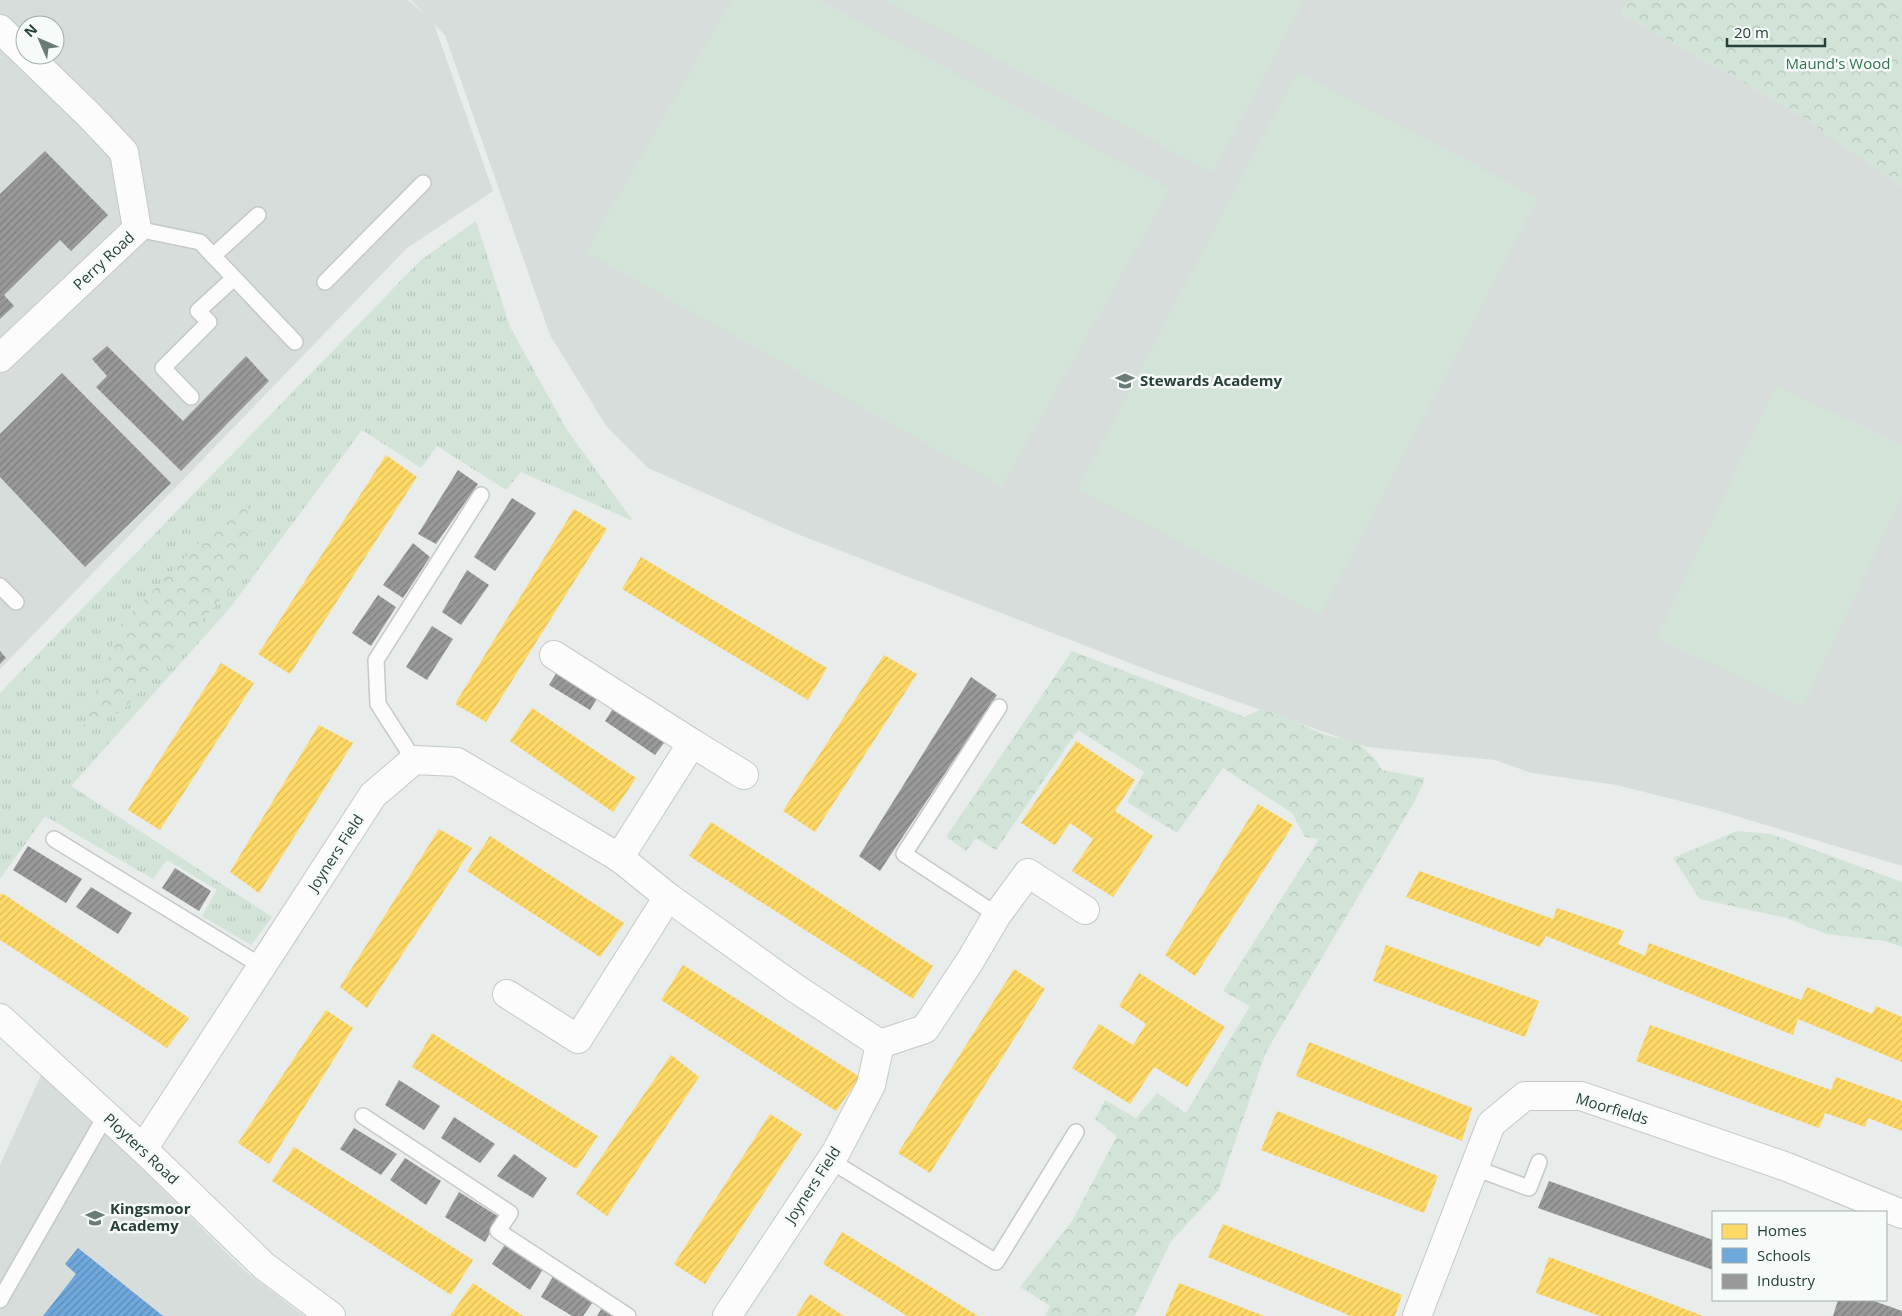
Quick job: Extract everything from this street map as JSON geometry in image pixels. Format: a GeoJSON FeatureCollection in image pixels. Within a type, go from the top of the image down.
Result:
{"type":"FeatureCollection","features":[{"type":"Feature","properties":{"kind":"street","name":"Perry Road"},"geometry":{"type":"LineString","coordinates":[[0,29],[15,43]]}},
{"type":"Feature","properties":{"kind":"street","name":"Perry Road"},"geometry":{"type":"LineString","coordinates":[[0,358],[137,230],[124,152],[37,65]]}},
{"type":"Feature","properties":{"kind":"street"},"geometry":{"type":"LineString","coordinates":[[554,655],[744,775]]}},
{"type":"Feature","properties":{"kind":"street"},"geometry":{"type":"LineString","coordinates":[[619,858],[692,743]]}},
{"type":"Feature","properties":{"kind":"street"},"geometry":{"type":"LineString","coordinates":[[414,760],[457,762],[619,858],[795,988],[880,1044],[925,1029],[970,961],[997,915],[1028,873],[1085,910]]}},
{"type":"Feature","properties":{"kind":"street","name":"Joyners Field"},"geometry":{"type":"LineString","coordinates":[[142,1149],[263,967],[373,795],[414,760]]}},
{"type":"Feature","properties":{"kind":"street"},"geometry":{"type":"LineString","coordinates":[[507,994],[578,1039],[668,896]]}},
{"type":"Feature","properties":{"kind":"street","name":"Ployters Road"},"geometry":{"type":"LineString","coordinates":[[0,1018],[142,1149],[264,1266],[331,1316]]}},
{"type":"Feature","properties":{"kind":"street","name":"Joyners Field"},"geometry":{"type":"LineString","coordinates":[[727,1316],[831,1161],[871,1085],[880,1044]]}},
{"type":"Feature","properties":{"kind":"street","name":"Moorfields"},"geometry":{"type":"LineString","coordinates":[[1416,1316],[1491,1124],[1525,1096],[1581,1096],[1788,1167],[1869,1207],[1902,1214]]}},
{"type":"Feature","properties":{"kind":"lane"},"geometry":{"type":"LineString","coordinates":[[325,282],[423,184]]}},
{"type":"Feature","properties":{"kind":"lane"},"geometry":{"type":"LineString","coordinates":[[213,256],[258,214]]}},
{"type":"Feature","properties":{"kind":"lane"},"geometry":{"type":"LineString","coordinates":[[137,230],[200,242],[295,342]]}},
{"type":"Feature","properties":{"kind":"lane"},"geometry":{"type":"LineString","coordinates":[[191,397],[163,368],[209,322],[198,311],[234,278]]}},
{"type":"Feature","properties":{"kind":"lane"},"geometry":{"type":"LineString","coordinates":[[414,760],[378,704],[376,660],[481,495]]}},
{"type":"Feature","properties":{"kind":"lane"},"geometry":{"type":"LineString","coordinates":[[0,586],[16,602]]}},
{"type":"Feature","properties":{"kind":"lane"},"geometry":{"type":"LineString","coordinates":[[997,915],[904,854],[999,708]]}},
{"type":"Feature","properties":{"kind":"lane"},"geometry":{"type":"LineString","coordinates":[[54,839],[263,967]]}},
{"type":"Feature","properties":{"kind":"lane"},"geometry":{"type":"LineString","coordinates":[[0,1300],[106,1116]]}},
{"type":"Feature","properties":{"kind":"lane"},"geometry":{"type":"LineString","coordinates":[[364,1116],[510,1213],[498,1231],[628,1316]]}},
{"type":"Feature","properties":{"kind":"lane"},"geometry":{"type":"LineString","coordinates":[[831,1161],[996,1262],[1076,1132]]}},
{"type":"Feature","properties":{"kind":"lane"},"geometry":{"type":"LineString","coordinates":[[1475,1168],[1529,1188],[1539,1162]]}},
{"type":"Feature","properties":{"kind":"shaded area","name":"Stewards Academy"},"geometry":{"type":"Polygon","coordinates":[[[0,0],[408,0],[426,15],[411,0],[1629,0],[1621,13],[1794,111],[1902,186],[1902,866],[1716,810],[1617,785],[1532,773],[1495,760],[1367,747],[1153,672],[795,533],[648,468],[607,427],[550,335],[445,35],[434,24],[493,191],[407,248],[0,669],[0,0]]]}},
{"type":"Feature","properties":{"kind":"shaded area","name":"Kingsmoor Academy"},"geometry":{"type":"Polygon","coordinates":[[[43,1071],[245,1271],[304,1316],[0,1316],[0,1165],[43,1071]]]}},
{"type":"Feature","properties":{"kind":"green space"},"geometry":{"type":"Polygon","coordinates":[[[732,0],[819,0],[1170,189],[1002,486],[586,252],[732,0]]]}},
{"type":"Feature","properties":{"kind":"green space"},"geometry":{"type":"Polygon","coordinates":[[[885,0],[1304,0],[1213,172],[885,0]]]}},
{"type":"Feature","properties":{"kind":"green space","name":"Maund's Wood"},"geometry":{"type":"Polygon","coordinates":[[[1629,0],[1902,0],[1902,186],[1794,111],[1621,13],[1629,0]]]}},
{"type":"Feature","properties":{"kind":"green space"},"geometry":{"type":"Polygon","coordinates":[[[1297,72],[1538,198],[1320,615],[1078,489],[1297,72]]]}},
{"type":"Feature","properties":{"kind":"green space"},"geometry":{"type":"Polygon","coordinates":[[[476,221],[510,327],[567,430],[633,521],[521,472],[506,490],[437,446],[421,468],[362,430],[229,609],[71,786],[272,917],[251,945],[202,916],[217,890],[167,860],[153,879],[45,816],[0,879],[0,693],[421,260],[476,221]]]}},
{"type":"Feature","properties":{"kind":"green space"},"geometry":{"type":"Polygon","coordinates":[[[1776,386],[1902,445],[1902,496],[1803,706],[1657,638],[1776,386]]]}},
{"type":"Feature","properties":{"kind":"green space"},"geometry":{"type":"Polygon","coordinates":[[[246,499],[253,563],[122,711],[83,727],[121,624],[228,513],[246,499]]]}},
{"type":"Feature","properties":{"kind":"green space"},"geometry":{"type":"Polygon","coordinates":[[[1072,651],[1245,717],[1263,708],[1323,734],[1358,743],[1376,760],[1382,770],[1425,778],[1416,799],[1266,1052],[1218,1191],[1171,1241],[1135,1316],[1045,1316],[1050,1306],[1020,1287],[1072,1221],[1117,1136],[1095,1119],[1105,1100],[1136,1118],[1157,1093],[1186,1113],[1250,1006],[1223,991],[1319,839],[1305,837],[1292,813],[1223,768],[1177,833],[1127,802],[1144,772],[1078,730],[996,850],[976,838],[966,851],[946,837],[1072,651]]]}},
{"type":"Feature","properties":{"kind":"green space"},"geometry":{"type":"Polygon","coordinates":[[[1737,831],[1771,834],[1902,882],[1902,947],[1885,941],[1826,934],[1787,918],[1700,899],[1673,858],[1737,831]]]}},
{"type":"Feature","properties":{"kind":"building: Homes"},"geometry":{"type":"Polygon","coordinates":[[[386,455],[417,477],[290,674],[258,654],[386,455]]]}},
{"type":"Feature","properties":{"kind":"building: Homes"},"geometry":{"type":"Polygon","coordinates":[[[574,509],[607,529],[486,722],[455,704],[574,509]]]}},
{"type":"Feature","properties":{"kind":"building: Homes"},"geometry":{"type":"Polygon","coordinates":[[[641,557],[827,668],[808,700],[622,589],[641,557]]]}},
{"type":"Feature","properties":{"kind":"building: Homes"},"geometry":{"type":"Polygon","coordinates":[[[884,655],[917,674],[815,832],[783,811],[884,655]]]}},
{"type":"Feature","properties":{"kind":"building: Homes"},"geometry":{"type":"Polygon","coordinates":[[[221,663],[254,683],[160,830],[128,810],[221,663]]]}},
{"type":"Feature","properties":{"kind":"building: Homes"},"geometry":{"type":"Polygon","coordinates":[[[532,708],[636,778],[613,812],[510,741],[532,708]]]}},
{"type":"Feature","properties":{"kind":"building: Homes"},"geometry":{"type":"Polygon","coordinates":[[[319,725],[353,743],[259,893],[230,872],[319,725]]]}},
{"type":"Feature","properties":{"kind":"building: Homes"},"geometry":{"type":"Polygon","coordinates":[[[1076,741],[1135,780],[1115,811],[1153,836],[1113,897],[1072,871],[1093,839],[1070,823],[1055,845],[1021,823],[1076,741]]]}},
{"type":"Feature","properties":{"kind":"building: Homes"},"geometry":{"type":"Polygon","coordinates":[[[1258,804],[1293,825],[1195,976],[1165,955],[1258,804]]]}},
{"type":"Feature","properties":{"kind":"building: Homes"},"geometry":{"type":"Polygon","coordinates":[[[711,822],[933,966],[913,999],[689,856],[711,822]]]}},
{"type":"Feature","properties":{"kind":"building: Homes"},"geometry":{"type":"Polygon","coordinates":[[[439,829],[472,848],[367,1008],[340,987],[439,829]]]}},
{"type":"Feature","properties":{"kind":"building: Homes"},"geometry":{"type":"Polygon","coordinates":[[[490,836],[624,923],[600,957],[467,871],[490,836]]]}},
{"type":"Feature","properties":{"kind":"building: Homes"},"geometry":{"type":"Polygon","coordinates":[[[1419,871],[1553,919],[1557,908],[1624,931],[1618,944],[1645,956],[1649,943],[1801,1000],[1807,987],[1872,1014],[1876,1006],[1902,1017],[1902,1062],[1798,1019],[1793,1035],[1546,936],[1540,947],[1406,897],[1419,871]]]}},
{"type":"Feature","properties":{"kind":"building: Homes"},"geometry":{"type":"Polygon","coordinates":[[[2,893],[189,1018],[167,1048],[0,940],[0,895],[2,893]]]}},
{"type":"Feature","properties":{"kind":"building: Homes"},"geometry":{"type":"Polygon","coordinates":[[[1386,945],[1539,1001],[1525,1037],[1373,981],[1386,945]]]}},
{"type":"Feature","properties":{"kind":"building: Homes"},"geometry":{"type":"Polygon","coordinates":[[[683,965],[860,1077],[836,1111],[661,1000],[683,965]]]}},
{"type":"Feature","properties":{"kind":"building: Homes"},"geometry":{"type":"Polygon","coordinates":[[[1014,969],[1045,989],[930,1173],[898,1153],[1014,969]]]}},
{"type":"Feature","properties":{"kind":"building: Homes"},"geometry":{"type":"Polygon","coordinates":[[[1139,973],[1225,1027],[1187,1087],[1154,1067],[1130,1104],[1072,1068],[1099,1024],[1133,1045],[1146,1024],[1119,1006],[1139,973]]]}},
{"type":"Feature","properties":{"kind":"building: Homes"},"geometry":{"type":"Polygon","coordinates":[[[326,1010],[353,1028],[269,1164],[238,1143],[326,1010]]]}},
{"type":"Feature","properties":{"kind":"building: Homes"},"geometry":{"type":"Polygon","coordinates":[[[1650,1025],[1831,1090],[1836,1077],[1902,1101],[1902,1131],[1868,1118],[1865,1127],[1825,1113],[1819,1128],[1636,1061],[1650,1025]]]}},
{"type":"Feature","properties":{"kind":"building: Homes"},"geometry":{"type":"Polygon","coordinates":[[[432,1033],[598,1136],[576,1169],[412,1067],[432,1033]]]}},
{"type":"Feature","properties":{"kind":"building: Homes"},"geometry":{"type":"Polygon","coordinates":[[[1309,1042],[1472,1108],[1462,1141],[1296,1076],[1309,1042]]]}},
{"type":"Feature","properties":{"kind":"building: Homes"},"geometry":{"type":"Polygon","coordinates":[[[671,1055],[699,1077],[607,1216],[576,1194],[671,1055]]]}},
{"type":"Feature","properties":{"kind":"building: Homes"},"geometry":{"type":"Polygon","coordinates":[[[1277,1111],[1438,1176],[1424,1213],[1261,1150],[1277,1111]]]}},
{"type":"Feature","properties":{"kind":"building: Homes"},"geometry":{"type":"Polygon","coordinates":[[[770,1114],[802,1134],[705,1284],[674,1264],[770,1114]]]}},
{"type":"Feature","properties":{"kind":"building: Homes"},"geometry":{"type":"Polygon","coordinates":[[[294,1147],[473,1260],[451,1295],[272,1181],[294,1147]]]}},
{"type":"Feature","properties":{"kind":"building: Homes"},"geometry":{"type":"Polygon","coordinates":[[[1223,1224],[1402,1295],[1395,1316],[1351,1316],[1208,1257],[1223,1224]]]}},
{"type":"Feature","properties":{"kind":"building: Homes"},"geometry":{"type":"Polygon","coordinates":[[[842,1232],[978,1316],[907,1316],[823,1264],[842,1232]]]}},
{"type":"Feature","properties":{"kind":"building: Homes"},"geometry":{"type":"Polygon","coordinates":[[[1549,1257],[1703,1316],[1600,1316],[1536,1293],[1549,1257]]]}},
{"type":"Feature","properties":{"kind":"building: Homes"},"geometry":{"type":"Polygon","coordinates":[[[473,1283],[523,1316],[450,1316],[473,1283]]]}},
{"type":"Feature","properties":{"kind":"building: Homes"},"geometry":{"type":"Polygon","coordinates":[[[1179,1283],[1264,1316],[1165,1316],[1179,1283]]]}},
{"type":"Feature","properties":{"kind":"building: Homes"},"geometry":{"type":"Polygon","coordinates":[[[810,1294],[844,1316],[796,1316],[810,1294]]]}},
{"type":"Feature","properties":{"kind":"building: Schools"},"geometry":{"type":"Polygon","coordinates":[[[78,1248],[163,1316],[43,1316],[76,1274],[65,1264],[78,1248]]]}},
{"type":"Feature","properties":{"kind":"building: Industry"},"geometry":{"type":"Polygon","coordinates":[[[45,151],[108,215],[71,251],[60,240],[4,295],[14,306],[0,319],[0,194],[45,151]]]}},
{"type":"Feature","properties":{"kind":"building: Industry"},"geometry":{"type":"Polygon","coordinates":[[[107,346],[183,421],[246,356],[269,381],[181,471],[96,387],[107,376],[92,359],[107,346]]]}},
{"type":"Feature","properties":{"kind":"building: Industry"},"geometry":{"type":"Polygon","coordinates":[[[62,373],[171,483],[85,567],[0,477],[0,434],[62,373]]]}},
{"type":"Feature","properties":{"kind":"building: Industry"},"geometry":{"type":"Polygon","coordinates":[[[458,470],[478,484],[436,544],[418,534],[458,470]]]}},
{"type":"Feature","properties":{"kind":"building: Industry"},"geometry":{"type":"Polygon","coordinates":[[[512,498],[536,513],[495,571],[474,557],[512,498]]]}},
{"type":"Feature","properties":{"kind":"building: Industry"},"geometry":{"type":"Polygon","coordinates":[[[413,543],[430,557],[403,598],[383,585],[413,543]]]}},
{"type":"Feature","properties":{"kind":"building: Industry"},"geometry":{"type":"Polygon","coordinates":[[[467,570],[489,585],[461,625],[442,612],[467,570]]]}},
{"type":"Feature","properties":{"kind":"building: Industry"},"geometry":{"type":"Polygon","coordinates":[[[378,595],[396,607],[371,646],[352,633],[378,595]]]}},
{"type":"Feature","properties":{"kind":"building: Industry"},"geometry":{"type":"Polygon","coordinates":[[[432,626],[453,639],[427,680],[406,667],[432,626]]]}},
{"type":"Feature","properties":{"kind":"building: Industry"},"geometry":{"type":"Polygon","coordinates":[[[0,651],[6,658],[0,664],[0,651]]]}},
{"type":"Feature","properties":{"kind":"building: Industry"},"geometry":{"type":"Polygon","coordinates":[[[563,662],[604,687],[590,710],[549,685],[563,662]]]}},
{"type":"Feature","properties":{"kind":"building: Industry"},"geometry":{"type":"Polygon","coordinates":[[[971,677],[997,695],[880,871],[859,856],[971,677]]]}},
{"type":"Feature","properties":{"kind":"building: Industry"},"geometry":{"type":"Polygon","coordinates":[[[620,698],[672,732],[655,755],[605,721],[620,698]]]}},
{"type":"Feature","properties":{"kind":"building: Industry"},"geometry":{"type":"Polygon","coordinates":[[[28,846],[82,879],[66,903],[13,870],[28,846]]]}},
{"type":"Feature","properties":{"kind":"building: Industry"},"geometry":{"type":"Polygon","coordinates":[[[175,868],[211,891],[199,911],[162,888],[175,868]]]}},
{"type":"Feature","properties":{"kind":"building: Industry"},"geometry":{"type":"Polygon","coordinates":[[[91,887],[132,913],[118,934],[76,907],[91,887]]]}},
{"type":"Feature","properties":{"kind":"building: Industry"},"geometry":{"type":"Polygon","coordinates":[[[399,1080],[440,1106],[424,1130],[385,1105],[399,1080]]]}},
{"type":"Feature","properties":{"kind":"building: Industry"},"geometry":{"type":"Polygon","coordinates":[[[454,1117],[495,1144],[480,1163],[441,1138],[454,1117]]]}},
{"type":"Feature","properties":{"kind":"building: Industry"},"geometry":{"type":"Polygon","coordinates":[[[354,1128],[397,1154],[381,1175],[340,1149],[354,1128]]]}},
{"type":"Feature","properties":{"kind":"building: Industry"},"geometry":{"type":"Polygon","coordinates":[[[514,1154],[547,1178],[533,1198],[497,1176],[514,1154]]]}},
{"type":"Feature","properties":{"kind":"building: Industry"},"geometry":{"type":"Polygon","coordinates":[[[405,1158],[441,1181],[426,1205],[390,1180],[405,1158]]]}},
{"type":"Feature","properties":{"kind":"building: Industry"},"geometry":{"type":"Polygon","coordinates":[[[1549,1181],[1712,1240],[1712,1270],[1538,1208],[1549,1181]]]}},
{"type":"Feature","properties":{"kind":"building: Industry"},"geometry":{"type":"Polygon","coordinates":[[[459,1192],[499,1217],[485,1242],[445,1217],[459,1192]]]}},
{"type":"Feature","properties":{"kind":"building: Industry"},"geometry":{"type":"Polygon","coordinates":[[[506,1243],[545,1266],[530,1290],[492,1264],[506,1243]]]}},
{"type":"Feature","properties":{"kind":"building: Industry"},"geometry":{"type":"Polygon","coordinates":[[[555,1273],[595,1299],[583,1316],[572,1316],[541,1297],[555,1273]]]}},
{"type":"Feature","properties":{"kind":"building: Industry"},"geometry":{"type":"Polygon","coordinates":[[[1838,1301],[1874,1301],[1902,1311],[1902,1316],[1833,1316],[1838,1301]]]}},
{"type":"Feature","properties":{"kind":"building: Industry"},"geometry":{"type":"Polygon","coordinates":[[[605,1303],[624,1316],[597,1316],[605,1303]]]}},
{"type":"Feature","properties":{"kind":"place","name":"Stewards Academy"},"geometry":{"type":"Point","coordinates":[1125,381]}},
{"type":"Feature","properties":{"kind":"place","name":"Kingsmoor Academy"},"geometry":{"type":"Point","coordinates":[95,1218]}}]}
